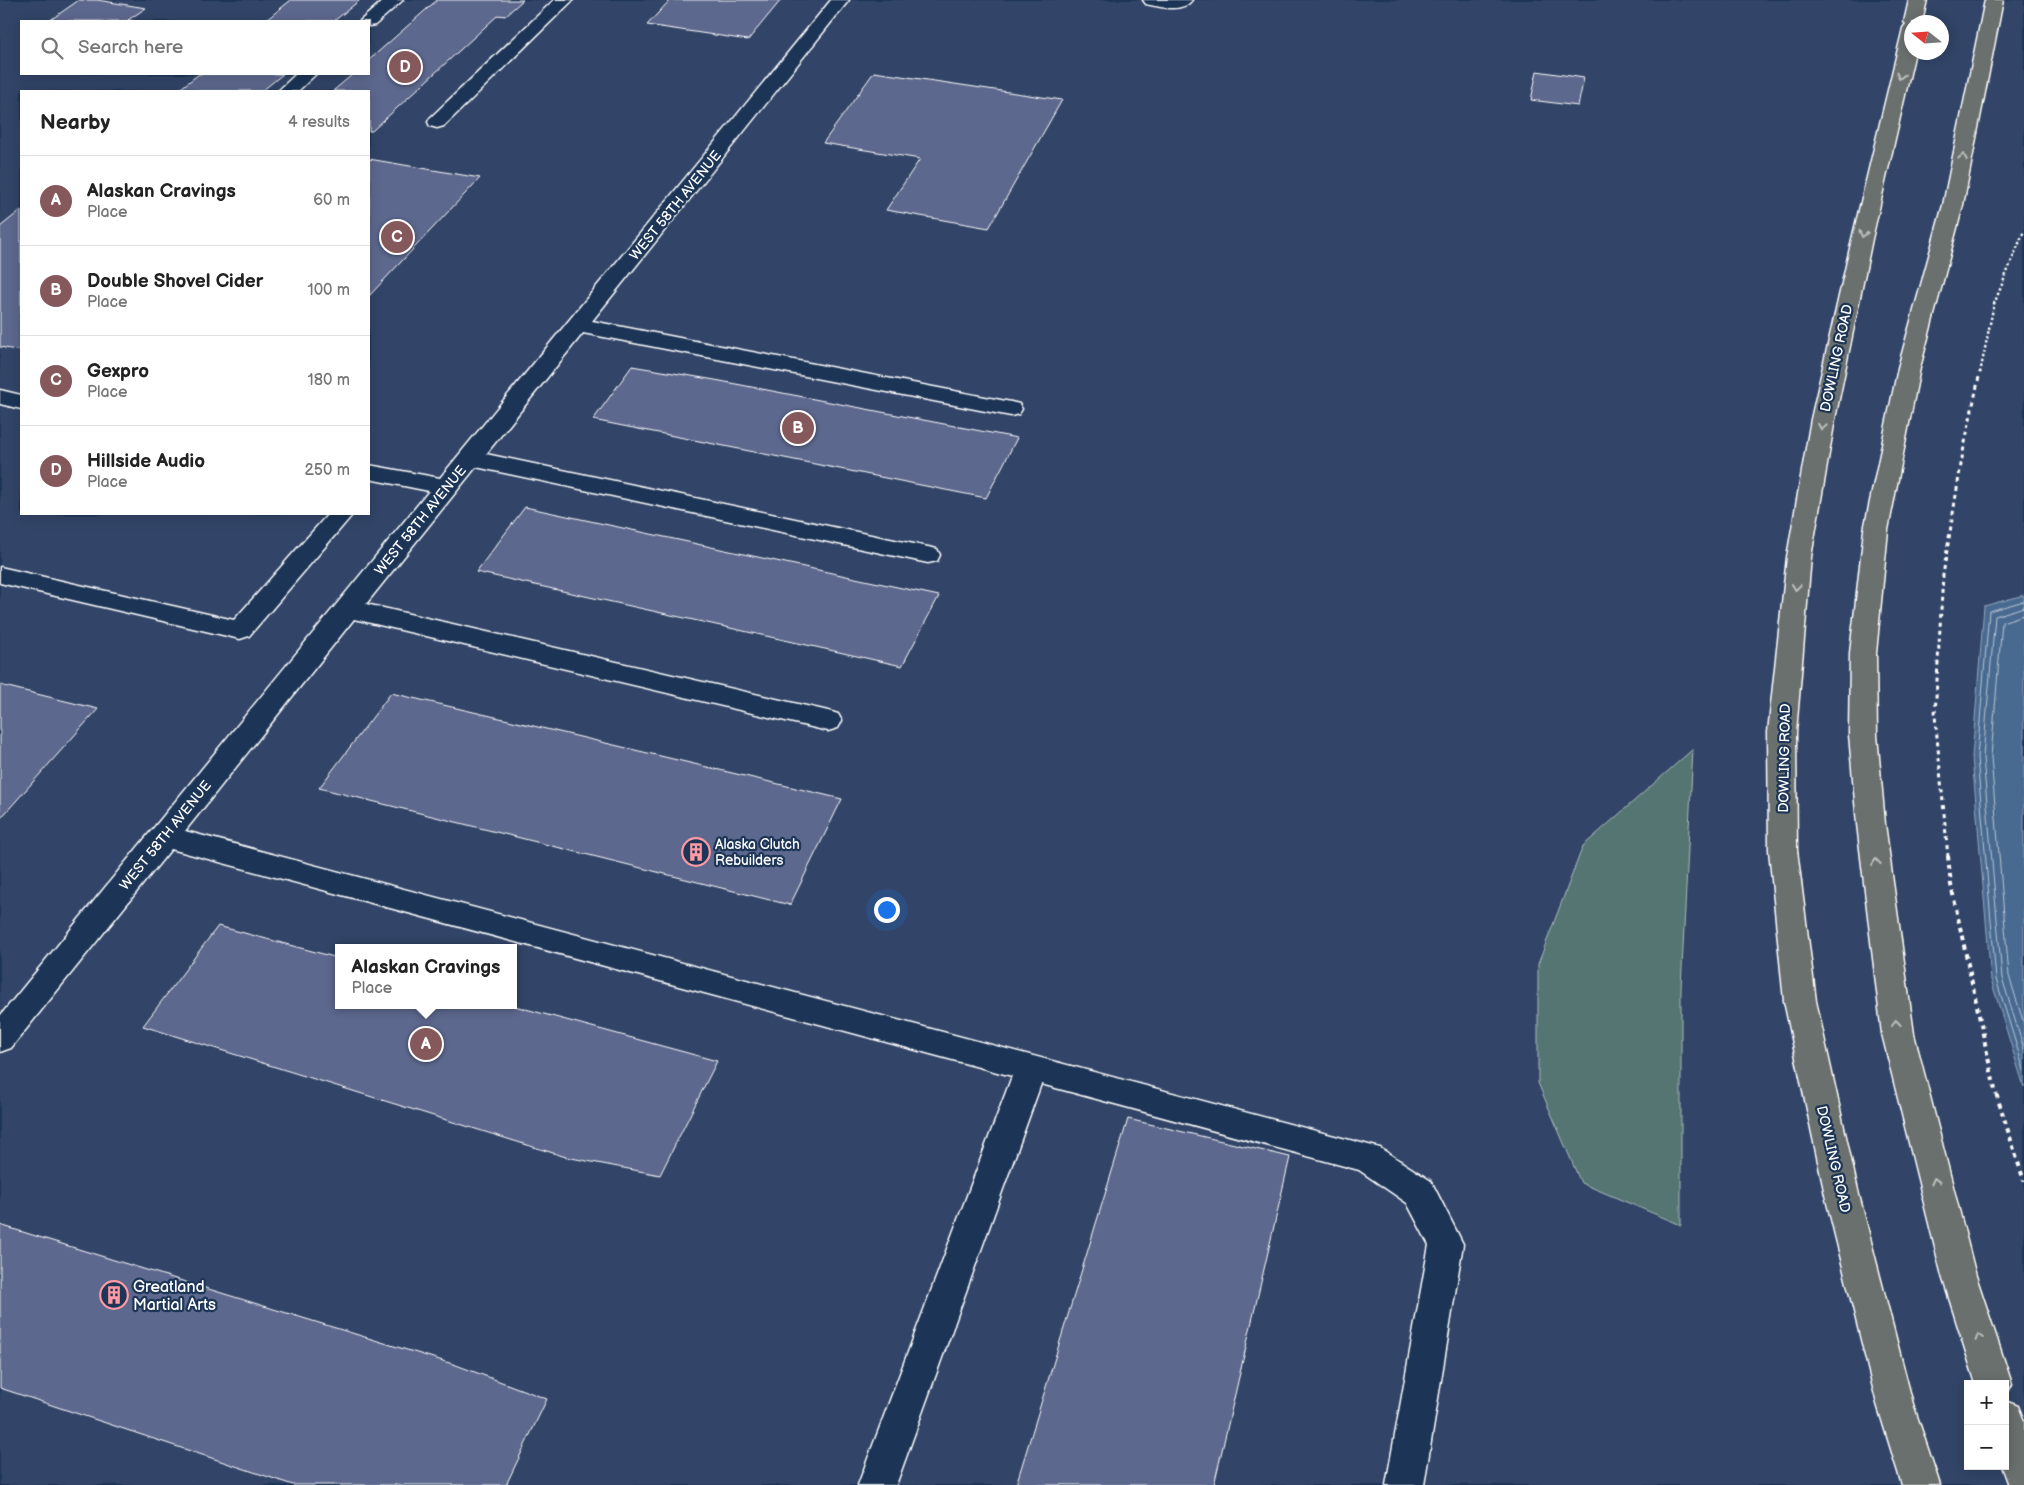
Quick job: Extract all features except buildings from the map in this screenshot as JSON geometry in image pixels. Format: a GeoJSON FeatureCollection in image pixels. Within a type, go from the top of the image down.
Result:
{"type":"FeatureCollection","features":[{"type":"Feature","properties":{"kind":"main road"},"geometry":{"type":"LineString","coordinates":[[1915,15],[1918,0]]}},
{"type":"Feature","properties":{"kind":"main road"},"geometry":{"type":"LineString","coordinates":[[1993,1380],[1958,1276],[1898,1034],[1863,735],[1862,653],[1876,530],[1905,387],[1953,205],[1994,0]]}},
{"type":"Feature","properties":{"kind":"main road","name":"DOWLING ROAD"},"geometry":{"type":"LineString","coordinates":[[1904,60],[1860,248],[1823,419],[1801,547],[1782,732],[1782,781],[1783,850],[1800,1001],[1844,1204],[1895,1404],[1921,1485]]}},
{"type":"Feature","properties":{"kind":"main road"},"geometry":{"type":"LineString","coordinates":[[2007,1425],[2024,1476]]}},
{"type":"Feature","properties":{"kind":"street"},"geometry":{"type":"LineString","coordinates":[[370,20],[394,0]]}},
{"type":"Feature","properties":{"kind":"street"},"geometry":{"type":"LineString","coordinates":[[437,122],[564,0]]}},
{"type":"Feature","properties":{"kind":"street","name":"WEST 58TH AVENUE"},"geometry":{"type":"LineString","coordinates":[[0,1039],[840,0]]}},
{"type":"Feature","properties":{"kind":"street"},"geometry":{"type":"LineString","coordinates":[[1152,0],[1178,2]]}},
{"type":"Feature","properties":{"kind":"street"},"geometry":{"type":"LineString","coordinates":[[288,90],[306,75]]}},
{"type":"Feature","properties":{"kind":"street"},"geometry":{"type":"LineString","coordinates":[[578,325],[1011,409]]}},
{"type":"Feature","properties":{"kind":"street"},"geometry":{"type":"LineString","coordinates":[[0,397],[20,402]]}},
{"type":"Feature","properties":{"kind":"street"},"geometry":{"type":"LineString","coordinates":[[470,458],[928,555]]}},
{"type":"Feature","properties":{"kind":"street"},"geometry":{"type":"LineString","coordinates":[[371,476],[446,487]]}},
{"type":"Feature","properties":{"kind":"street"},"geometry":{"type":"LineString","coordinates":[[0,575],[240,630],[340,515]]}},
{"type":"Feature","properties":{"kind":"street"},"geometry":{"type":"LineString","coordinates":[[348,610],[828,721]]}},
{"type":"Feature","properties":{"kind":"street"},"geometry":{"type":"LineString","coordinates":[[164,836],[1368,1158],[1419,1192],[1446,1244],[1406,1485]]}},
{"type":"Feature","properties":{"kind":"street"},"geometry":{"type":"LineString","coordinates":[[877,1485],[1031,1068]]}},
{"type":"Feature","properties":{"kind":"path"},"geometry":{"type":"LineString","coordinates":[[2024,230],[1994,304],[1963,452],[1943,575],[1935,715],[1951,885],[1995,1090],[2024,1181]]}},
{"type":"Feature","properties":{"kind":"shaded area"},"geometry":{"type":"Polygon","coordinates":[[[0,0],[2024,0],[2024,1485],[0,1485],[0,0]]]}},
{"type":"Feature","properties":{"kind":"green space"},"geometry":{"type":"Polygon","coordinates":[[[1693,749],[1681,988],[1681,1225],[1581,1183],[1538,1083],[1538,964],[1583,846],[1693,749]]]}},
{"type":"Feature","properties":{"kind":"water"},"geometry":{"type":"Polygon","coordinates":[[[2024,595],[2024,1087],[1991,980],[1972,757],[1984,606],[2024,595]]]}},
{"type":"Feature","properties":{"kind":"place","name":"Hillside Audio"},"geometry":{"type":"Point","coordinates":[405,67]}},
{"type":"Feature","properties":{"kind":"place","name":"Gexpro"},"geometry":{"type":"Point","coordinates":[397,237]}},
{"type":"Feature","properties":{"kind":"place","name":"Double Shovel Cider"},"geometry":{"type":"Point","coordinates":[798,428]}},
{"type":"Feature","properties":{"kind":"place","name":"Alaska Clutch Rebuilders"},"geometry":{"type":"Point","coordinates":[696,852]}},
{"type":"Feature","properties":{"kind":"place","name":"Alaskan Cravings"},"geometry":{"type":"Point","coordinates":[426,1044]}},
{"type":"Feature","properties":{"kind":"place","name":"Greatland Martial Arts"},"geometry":{"type":"Point","coordinates":[114,1295]}}]}
